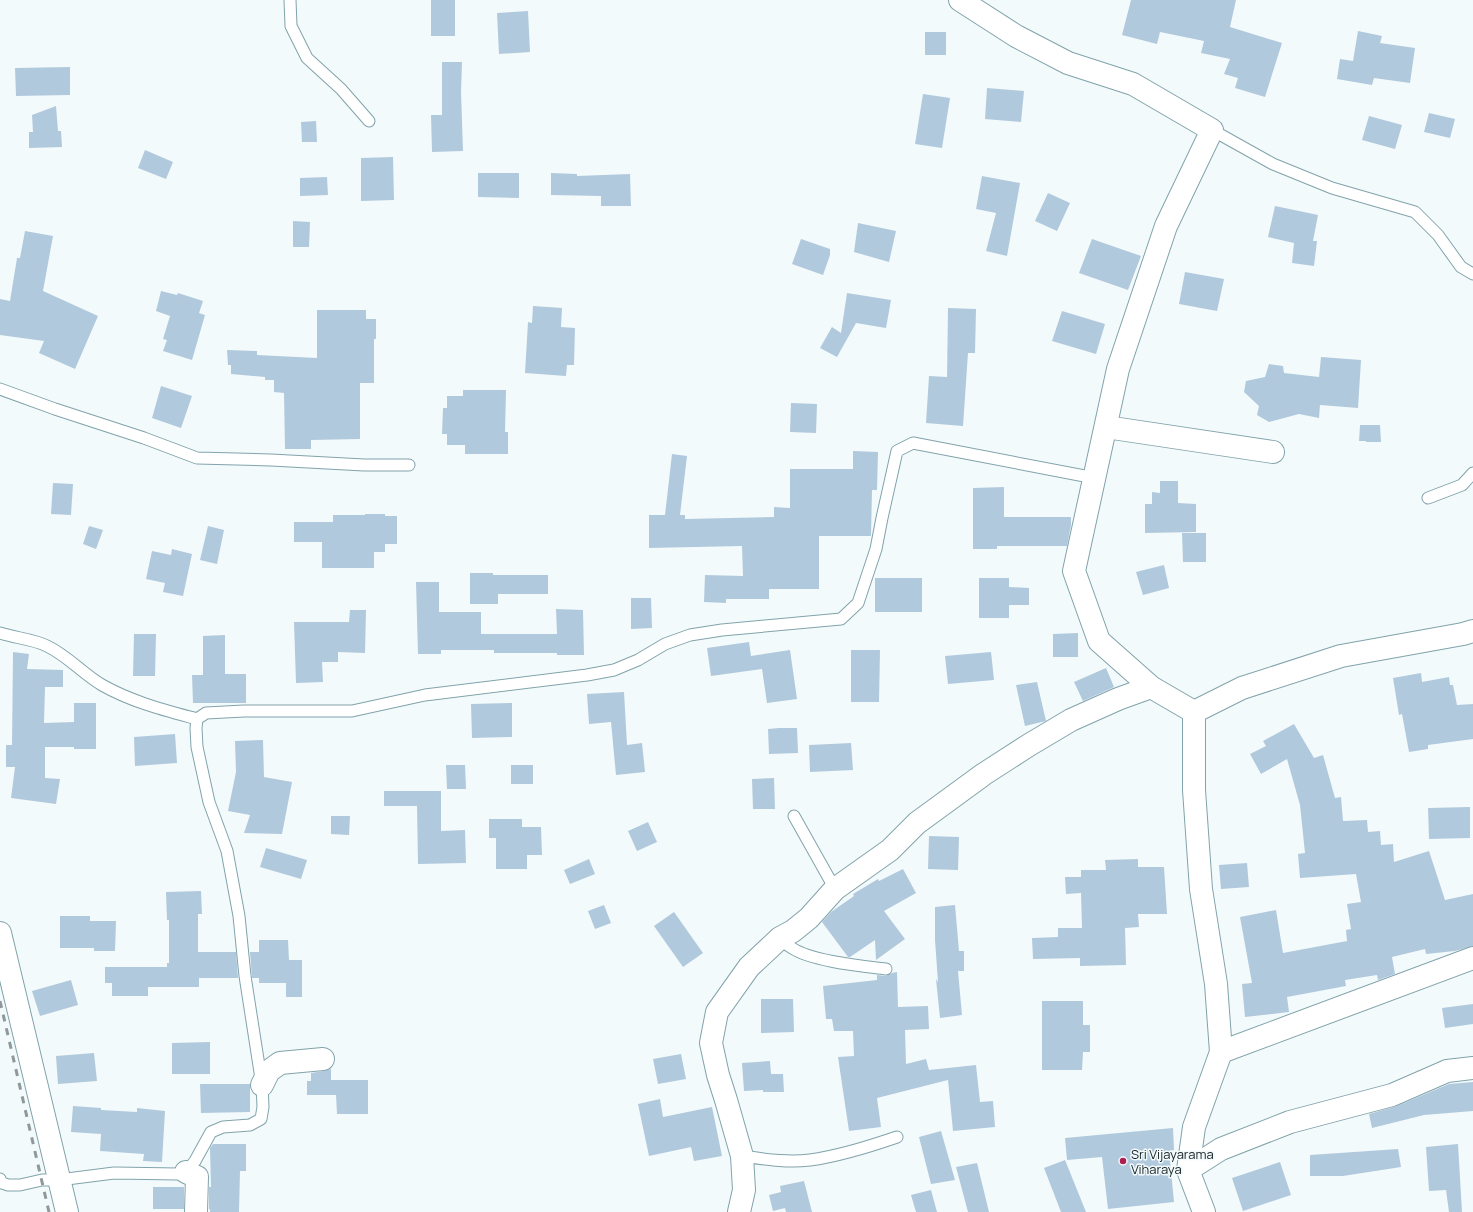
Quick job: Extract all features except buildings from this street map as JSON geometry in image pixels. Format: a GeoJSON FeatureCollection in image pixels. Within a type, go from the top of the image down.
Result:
{"type":"FeatureCollection","features":[{"type":"Feature","properties":{"kind":"street"},"geometry":{"type":"LineString","coordinates":[[960,0],[1016,36],[1068,63],[1133,84],[1212,130],[1166,226],[1118,368],[1074,571],[1099,641],[1152,687],[1194,712]]}},
{"type":"Feature","properties":{"kind":"street"},"geometry":{"type":"LineString","coordinates":[[1106,427],[1273,452]]}},
{"type":"Feature","properties":{"kind":"street"},"geometry":{"type":"LineString","coordinates":[[1194,712],[1242,688],[1341,656],[1473,631]]}},
{"type":"Feature","properties":{"kind":"street"},"geometry":{"type":"LineString","coordinates":[[739,1212],[744,1190],[742,1156],[718,1075],[711,1043],[717,1012],[749,967],[780,938],[793,931],[809,918],[835,889],[890,850],[917,823],[984,774],[1071,720],[1152,687]]}},
{"type":"Feature","properties":{"kind":"street"},"geometry":{"type":"LineString","coordinates":[[1194,712],[1194,790],[1201,889],[1216,984],[1221,1052],[1194,1127],[1188,1170],[1204,1212]]}},
{"type":"Feature","properties":{"kind":"street"},"geometry":{"type":"LineString","coordinates":[[0,933],[67,1212]]}},
{"type":"Feature","properties":{"kind":"street"},"geometry":{"type":"LineString","coordinates":[[1221,1052],[1473,958]]}},
{"type":"Feature","properties":{"kind":"street"},"geometry":{"type":"LineString","coordinates":[[262,1085],[269,1071],[280,1064],[323,1059]]}},
{"type":"Feature","properties":{"kind":"street"},"geometry":{"type":"LineString","coordinates":[[1188,1170],[1221,1149],[1290,1122],[1392,1095],[1447,1071],[1473,1068]]}},
{"type":"Feature","properties":{"kind":"street"},"geometry":{"type":"LineString","coordinates":[[186,1172],[197,1177],[198,1192],[196,1212]]}},
{"type":"Feature","properties":{"kind":"lane"},"geometry":{"type":"LineString","coordinates":[[290,0],[291,26],[307,58],[341,89],[369,121]]}},
{"type":"Feature","properties":{"kind":"lane"},"geometry":{"type":"LineString","coordinates":[[1212,130],[1273,164],[1332,188],[1415,212],[1438,235],[1461,267],[1473,274]]}},
{"type":"Feature","properties":{"kind":"lane"},"geometry":{"type":"LineString","coordinates":[[0,389],[55,409],[144,438],[197,458],[364,465],[409,465]]}},
{"type":"Feature","properties":{"kind":"lane"},"geometry":{"type":"LineString","coordinates":[[0,633],[46,646],[60,654],[101,684],[126,697],[158,709],[197,718],[206,713],[221,712],[352,711],[426,695],[587,675],[614,670],[638,660],[665,644],[690,635],[722,630],[841,619],[858,603],[876,549],[897,451],[913,443],[1095,478]]}},
{"type":"Feature","properties":{"kind":"lane"},"geometry":{"type":"LineString","coordinates":[[1428,498],[1462,485],[1473,473]]}},
{"type":"Feature","properties":{"kind":"lane"},"geometry":{"type":"LineString","coordinates":[[0,1179],[2,1183],[8,1185],[20,1185],[42,1180],[59,1180],[114,1173],[178,1174],[186,1172],[195,1161],[211,1132],[223,1127],[250,1125],[261,1119],[263,1107],[262,1085],[246,982],[239,916],[227,851],[209,802],[197,747],[197,718]]}},
{"type":"Feature","properties":{"kind":"lane"},"geometry":{"type":"LineString","coordinates":[[794,816],[835,889]]}},
{"type":"Feature","properties":{"kind":"lane"},"geometry":{"type":"LineString","coordinates":[[780,938],[792,949],[806,954],[836,962],[886,969]]}},
{"type":"Feature","properties":{"kind":"lane"},"geometry":{"type":"LineString","coordinates":[[742,1156],[775,1160],[809,1160],[859,1150],[896,1137]]}},
{"type":"Feature","properties":{"kind":"railway"},"geometry":{"type":"LineString","coordinates":[[0,1001],[49,1212]]}},
{"type":"Feature","properties":{"kind":"place","name":"Sri Vijayarama Viharaya"},"geometry":{"type":"Point","coordinates":[1123,1161]}}]}
